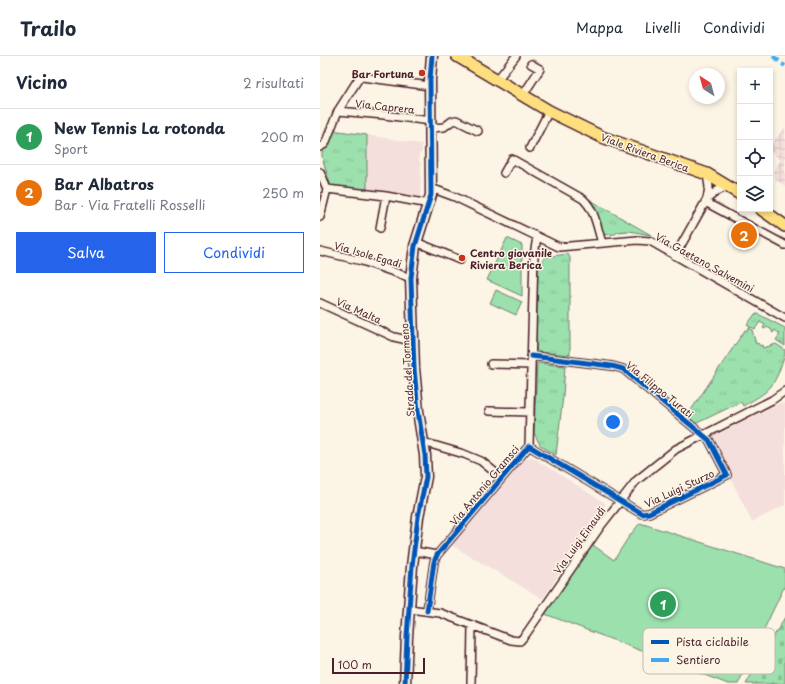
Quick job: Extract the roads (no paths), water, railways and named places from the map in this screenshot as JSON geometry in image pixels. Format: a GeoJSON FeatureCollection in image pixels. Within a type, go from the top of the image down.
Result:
{"type":"FeatureCollection","features":[{"type":"Feature","properties":{"kind":"main road","name":"Viale Riviera Berica"},"geometry":{"type":"LineString","coordinates":[[458,56],[549,111],[602,138],[707,174],[737,192]]}},
{"type":"Feature","properties":{"kind":"main road"},"geometry":{"type":"LineString","coordinates":[[765,212],[785,226]]}},
{"type":"Feature","properties":{"kind":"street","name":"Strada del Tormeno"},"geometry":{"type":"LineString","coordinates":[[405,684],[414,551],[418,517],[426,477],[425,455],[418,410],[412,341],[411,278],[416,242],[429,204],[431,188],[430,86],[432,56]]}},
{"type":"Feature","properties":{"kind":"street"},"geometry":{"type":"LineString","coordinates":[[497,80],[516,56]]}},
{"type":"Feature","properties":{"kind":"street"},"geometry":{"type":"LineString","coordinates":[[523,95],[540,70],[531,64]]}},
{"type":"Feature","properties":{"kind":"street"},"geometry":{"type":"LineString","coordinates":[[320,147],[325,144],[338,111],[357,81],[362,77],[430,86]]}},
{"type":"Feature","properties":{"kind":"street","name":"Via Caprera"},"geometry":{"type":"LineString","coordinates":[[338,111],[384,115],[431,124]]}},
{"type":"Feature","properties":{"kind":"street"},"geometry":{"type":"LineString","coordinates":[[530,148],[549,111]]}},
{"type":"Feature","properties":{"kind":"street"},"geometry":{"type":"LineString","coordinates":[[431,124],[444,127],[456,120],[478,131]]}},
{"type":"Feature","properties":{"kind":"street"},"geometry":{"type":"LineString","coordinates":[[504,173],[512,159],[583,199],[589,204],[593,212],[602,243]]}},
{"type":"Feature","properties":{"kind":"street"},"geometry":{"type":"LineString","coordinates":[[706,201],[709,187],[707,174]]}},
{"type":"Feature","properties":{"kind":"street"},"geometry":{"type":"LineString","coordinates":[[320,217],[328,189],[321,176]]}},
{"type":"Feature","properties":{"kind":"street"},"geometry":{"type":"LineString","coordinates":[[675,256],[706,201],[717,190],[728,186]]}},
{"type":"Feature","properties":{"kind":"street","name":"Via Gaetano Salvemini"},"geometry":{"type":"LineString","coordinates":[[431,188],[455,197],[559,247],[637,240],[650,241],[785,316]]}},
{"type":"Feature","properties":{"kind":"street"},"geometry":{"type":"LineString","coordinates":[[328,189],[386,196],[429,204]]}},
{"type":"Feature","properties":{"kind":"street"},"geometry":{"type":"LineString","coordinates":[[380,228],[386,196]]}},
{"type":"Feature","properties":{"kind":"street"},"geometry":{"type":"LineString","coordinates":[[706,201],[785,245]]}},
{"type":"Feature","properties":{"kind":"street"},"geometry":{"type":"LineString","coordinates":[[529,446],[534,256],[537,237]]}},
{"type":"Feature","properties":{"kind":"street"},"geometry":{"type":"LineString","coordinates":[[416,242],[460,260]]}},
{"type":"Feature","properties":{"kind":"street","name":"Via Isole Egadi"},"geometry":{"type":"LineString","coordinates":[[320,251],[362,261],[411,278]]}},
{"type":"Feature","properties":{"kind":"street","name":"Via Malta"},"geometry":{"type":"LineString","coordinates":[[320,303],[394,337],[412,341]]}},
{"type":"Feature","properties":{"kind":"street","name":"Via Filippo Turati"},"geometry":{"type":"LineString","coordinates":[[531,356],[612,366],[622,369],[703,435]]}},
{"type":"Feature","properties":{"kind":"street"},"geometry":{"type":"LineString","coordinates":[[491,364],[531,365]]}},
{"type":"Feature","properties":{"kind":"street","name":"Via Luigi Einaudi"},"geometry":{"type":"LineString","coordinates":[[409,609],[440,613],[511,640],[516,641],[523,639],[600,526],[636,481],[676,449],[772,400],[785,391]]}},
{"type":"Feature","properties":{"kind":"street"},"geometry":{"type":"LineString","coordinates":[[489,411],[530,412]]}},
{"type":"Feature","properties":{"kind":"street","name":"Via Luigi Sturzo"},"geometry":{"type":"LineString","coordinates":[[620,501],[639,513],[647,514],[727,475],[709,440],[703,435]]}},
{"type":"Feature","properties":{"kind":"street"},"geometry":{"type":"LineString","coordinates":[[423,442],[464,454],[481,461],[502,478]]}},
{"type":"Feature","properties":{"kind":"street","name":"Via Antonio Gramsci"},"geometry":{"type":"LineString","coordinates":[[427,611],[434,562],[437,555],[529,446],[620,501]]}},
{"type":"Feature","properties":{"kind":"street"},"geometry":{"type":"LineString","coordinates":[[414,551],[437,555]]}},
{"type":"Feature","properties":{"kind":"street"},"geometry":{"type":"LineString","coordinates":[[470,684],[472,625]]}},
{"type":"Feature","properties":{"kind":"place","name":"Bar Fortuna"},"geometry":{"type":"Point","coordinates":[422,73]}},
{"type":"Feature","properties":{"kind":"place","name":"Bar Albatros"},"geometry":{"type":"Point","coordinates":[744,235]}},
{"type":"Feature","properties":{"kind":"place","name":"Centro giovanile Riviera Berica"},"geometry":{"type":"Point","coordinates":[462,258]}},
{"type":"Feature","properties":{"kind":"place","name":"New Tennis La rotonda"},"geometry":{"type":"Point","coordinates":[663,604]}}]}
